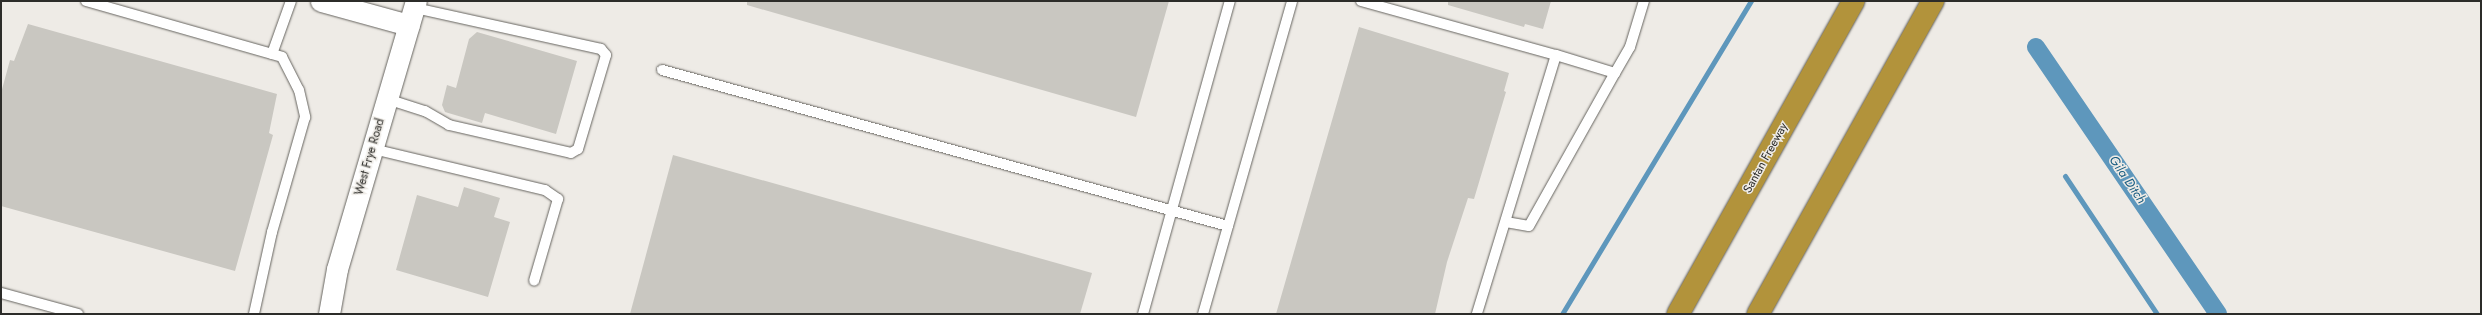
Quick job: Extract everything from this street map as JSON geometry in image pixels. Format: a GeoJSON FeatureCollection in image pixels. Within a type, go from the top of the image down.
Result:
{"type":"FeatureCollection","features":[{"type":"Feature","properties":{"kind":"highway","name":"Santan Freeway"},"geometry":{"type":"LineString","coordinates":[[1678,314],[1854,1]]}},
{"type":"Feature","properties":{"kind":"highway"},"geometry":{"type":"LineString","coordinates":[[1758,314],[1933,1]]}},
{"type":"Feature","properties":{"kind":"street"},"geometry":{"type":"LineString","coordinates":[[321,1],[413,11]]}},
{"type":"Feature","properties":{"kind":"street","name":"West Frye Road"},"geometry":{"type":"LineString","coordinates":[[329,314],[337,269],[413,11]]}},
{"type":"Feature","properties":{"kind":"lane"},"geometry":{"type":"LineString","coordinates":[[86,1],[282,57],[299,90],[305,117],[272,232],[254,314]]}},
{"type":"Feature","properties":{"kind":"lane"},"geometry":{"type":"LineString","coordinates":[[272,54],[291,1]]}},
{"type":"Feature","properties":{"kind":"lane"},"geometry":{"type":"LineString","coordinates":[[1143,314],[1230,1]]}},
{"type":"Feature","properties":{"kind":"lane"},"geometry":{"type":"LineString","coordinates":[[1203,314],[1292,1]]}},
{"type":"Feature","properties":{"kind":"lane"},"geometry":{"type":"LineString","coordinates":[[1361,1],[1616,73]]}},
{"type":"Feature","properties":{"kind":"lane"},"geometry":{"type":"LineString","coordinates":[[1506,222],[1529,226],[1630,47],[1644,1]]}},
{"type":"Feature","properties":{"kind":"lane"},"geometry":{"type":"LineString","coordinates":[[387,99],[425,111],[449,125],[571,153],[578,149],[606,55],[601,49],[413,11]]}},
{"type":"Feature","properties":{"kind":"lane"},"geometry":{"type":"LineString","coordinates":[[1477,314],[1556,55]]}},
{"type":"Feature","properties":{"kind":"lane"},"geometry":{"type":"LineString","coordinates":[[662,70],[1171,209],[1228,226]]}},
{"type":"Feature","properties":{"kind":"lane"},"geometry":{"type":"LineString","coordinates":[[373,149],[544,190],[558,199],[534,281]]}},
{"type":"Feature","properties":{"kind":"lane"},"geometry":{"type":"LineString","coordinates":[[1,293],[78,314]]}},
{"type":"Feature","properties":{"kind":"building"},"geometry":{"type":"Polygon","coordinates":[[[747,1],[1169,1],[1136,117],[747,5],[747,1]]]}},
{"type":"Feature","properties":{"kind":"building"},"geometry":{"type":"Polygon","coordinates":[[[1448,1],[1551,1],[1543,29],[1525,24],[1524,27],[1448,5],[1448,1]]]}},
{"type":"Feature","properties":{"kind":"building"},"geometry":{"type":"Polygon","coordinates":[[[28,24],[277,94],[269,133],[273,135],[235,271],[1,206],[1,93],[10,60],[14,61],[28,24]]]}},
{"type":"Feature","properties":{"kind":"building"},"geometry":{"type":"Polygon","coordinates":[[[1359,27],[1509,73],[1504,91],[1506,92],[1474,199],[1468,198],[1447,262],[1435,314],[1276,314],[1359,27]]]}},
{"type":"Feature","properties":{"kind":"building"},"geometry":{"type":"Polygon","coordinates":[[[477,32],[577,61],[556,134],[485,113],[482,123],[445,112],[442,105],[447,85],[456,88],[469,39],[477,32]]]}},
{"type":"Feature","properties":{"kind":"building"},"geometry":{"type":"Polygon","coordinates":[[[673,155],[1092,273],[1080,314],[630,314],[673,155]]]}},
{"type":"Feature","properties":{"kind":"building"},"geometry":{"type":"Polygon","coordinates":[[[464,187],[500,198],[494,217],[510,222],[488,297],[396,270],[417,195],[458,207],[464,187]]]}},
{"type":"Feature","properties":{"kind":"waterway"},"geometry":{"type":"LineString","coordinates":[[1562,314],[1751,1]]}},
{"type":"Feature","properties":{"kind":"waterway","name":"Gila Ditch"},"geometry":{"type":"LineString","coordinates":[[2036,47],[2218,314]]}},
{"type":"Feature","properties":{"kind":"waterway"},"geometry":{"type":"LineString","coordinates":[[2065,176],[2157,314]]}}]}
